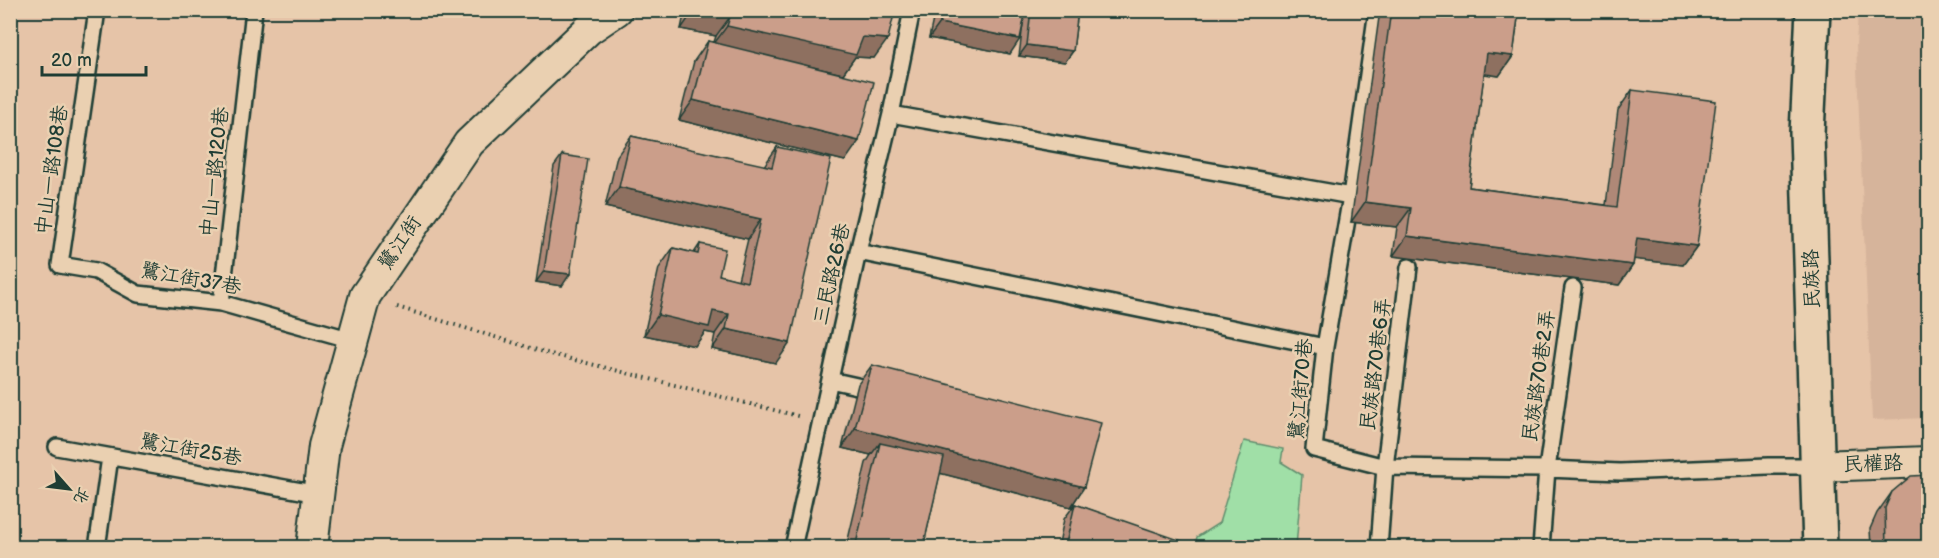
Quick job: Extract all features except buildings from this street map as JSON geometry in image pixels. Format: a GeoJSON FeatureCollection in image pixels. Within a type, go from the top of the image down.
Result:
{"type":"FeatureCollection","features":[{"type":"Feature","properties":{"kind":"street","name":"民族路"},"geometry":{"type":"LineString","coordinates":[[1813,10],[1807,133],[1820,548]]}},
{"type":"Feature","properties":{"kind":"street","name":"鷺江街"},"geometry":{"type":"LineString","coordinates":[[312,548],[324,446],[365,297],[469,143],[589,29],[615,11]]}},
{"type":"Feature","properties":{"kind":"street","name":"民權路"},"geometry":{"type":"LineString","coordinates":[[1818,466],[1929,462]]}},
{"type":"Feature","properties":{"kind":"lane","name":"中山一路108巷"},"geometry":{"type":"LineString","coordinates":[[60,265],[97,10]]}},
{"type":"Feature","properties":{"kind":"lane","name":"中山一路120巷"},"geometry":{"type":"LineString","coordinates":[[221,303],[254,10]]}},
{"type":"Feature","properties":{"kind":"lane","name":"三民路26巷"},"geometry":{"type":"LineString","coordinates":[[793,548],[891,114],[912,10]]}},
{"type":"Feature","properties":{"kind":"lane","name":"鷺江街70巷"},"geometry":{"type":"LineString","coordinates":[[1377,10],[1351,196],[1324,347],[1314,449],[1385,467],[1620,472],[1818,466]]}},
{"type":"Feature","properties":{"kind":"lane"},"geometry":{"type":"LineString","coordinates":[[891,114],[1351,196]]}},
{"type":"Feature","properties":{"kind":"lane"},"geometry":{"type":"LineString","coordinates":[[858,252],[1324,347]]}},
{"type":"Feature","properties":{"kind":"lane","name":"鷺江街37巷"},"geometry":{"type":"LineString","coordinates":[[60,265],[96,271],[138,294],[221,303],[352,340]]}},
{"type":"Feature","properties":{"kind":"lane","name":"民族路70巷6弄"},"geometry":{"type":"LineString","coordinates":[[1379,548],[1385,467],[1410,267]]}},
{"type":"Feature","properties":{"kind":"lane","name":"民族路70巷2弄"},"geometry":{"type":"LineString","coordinates":[[1540,548],[1547,469],[1573,288]]}},
{"type":"Feature","properties":{"kind":"lane"},"geometry":{"type":"LineString","coordinates":[[830,380],[886,392]]}},
{"type":"Feature","properties":{"kind":"lane","name":"鷺江街25巷"},"geometry":{"type":"LineString","coordinates":[[57,447],[318,494]]}},
{"type":"Feature","properties":{"kind":"lane"},"geometry":{"type":"LineString","coordinates":[[97,548],[110,457]]}},
{"type":"Feature","properties":{"kind":"path"},"geometry":{"type":"LineString","coordinates":[[365,297],[548,353],[821,421]]}},
{"type":"Feature","properties":{"kind":"shaded area"},"geometry":{"type":"Polygon","coordinates":[[[1858,11],[1928,11],[1928,418],[1872,420],[1856,45],[1858,11]]]}},
{"type":"Feature","properties":{"kind":"green space"},"geometry":{"type":"Polygon","coordinates":[[[1244,441],[1283,449],[1281,462],[1302,475],[1296,547],[1194,548],[1197,537],[1219,523],[1244,441]]]}}]}
